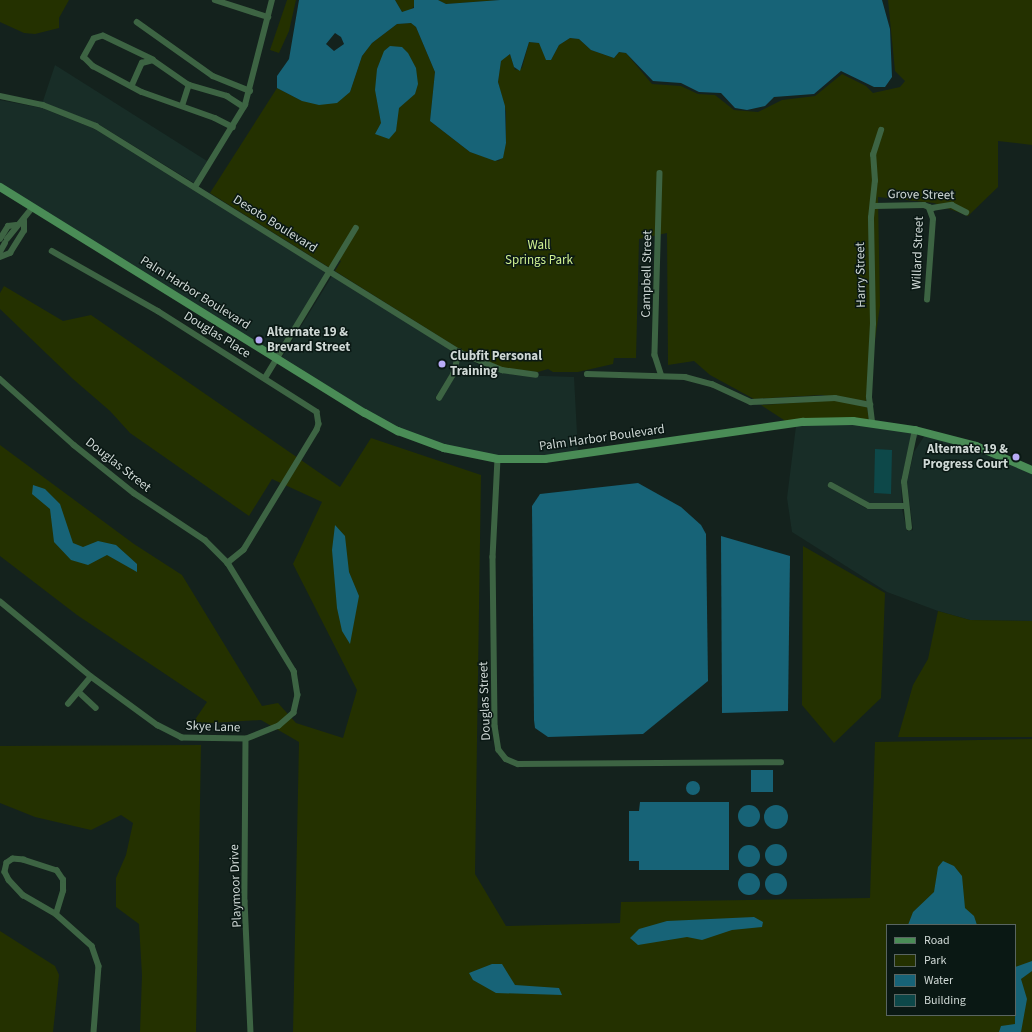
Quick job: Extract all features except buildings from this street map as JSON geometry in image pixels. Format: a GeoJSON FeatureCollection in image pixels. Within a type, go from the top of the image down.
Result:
{"type":"FeatureCollection","features":[{"type":"Feature","properties":{"kind":"main road","name":"Palm Harbor Boulevard"},"geometry":{"type":"LineString","coordinates":[[0,187],[398,431],[444,448],[498,459],[570,456],[819,421],[872,422],[915,430],[976,446],[1032,470]]}},
{"type":"Feature","properties":{"kind":"street"},"geometry":{"type":"LineString","coordinates":[[215,0],[268,17]]}},
{"type":"Feature","properties":{"kind":"street"},"geometry":{"type":"LineString","coordinates":[[195,187],[244,107],[250,91],[272,0]]}},
{"type":"Feature","properties":{"kind":"street"},"geometry":{"type":"LineString","coordinates":[[137,22],[213,76],[250,91]]}},
{"type":"Feature","properties":{"kind":"street"},"geometry":{"type":"LineString","coordinates":[[233,127],[182,106],[142,92],[132,85],[113,78],[86,60],[85,53],[94,39],[103,36],[152,60],[189,86],[227,96],[244,107]]}},
{"type":"Feature","properties":{"kind":"street"},"geometry":{"type":"LineString","coordinates":[[132,85],[142,63],[152,60]]}},
{"type":"Feature","properties":{"kind":"street"},"geometry":{"type":"LineString","coordinates":[[182,106],[189,86]]}},
{"type":"Feature","properties":{"kind":"street","name":"Desoto Boulevard"},"geometry":{"type":"LineString","coordinates":[[0,96],[43,105],[81,119],[195,187],[460,352],[496,368],[536,375]]}},
{"type":"Feature","properties":{"kind":"street","name":"Harry Street"},"geometry":{"type":"LineString","coordinates":[[872,422],[870,405],[873,324],[871,218],[874,206],[873,155],[882,130]]}},
{"type":"Feature","properties":{"kind":"street","name":"Campbell Street"},"geometry":{"type":"LineString","coordinates":[[660,173],[655,355],[661,374]]}},
{"type":"Feature","properties":{"kind":"street","name":"Grove Street"},"geometry":{"type":"LineString","coordinates":[[874,206],[924,205],[929,208],[952,205],[966,212]]}},
{"type":"Feature","properties":{"kind":"street"},"geometry":{"type":"LineString","coordinates":[[0,252],[4,240],[16,225],[24,220],[33,207]]}},
{"type":"Feature","properties":{"kind":"street","name":"Willard Street"},"geometry":{"type":"LineString","coordinates":[[927,300],[933,219],[929,208]]}},
{"type":"Feature","properties":{"kind":"street"},"geometry":{"type":"LineString","coordinates":[[0,258],[10,253],[24,231],[24,220]]}},
{"type":"Feature","properties":{"kind":"street"},"geometry":{"type":"LineString","coordinates":[[266,378],[331,272],[356,228]]}},
{"type":"Feature","properties":{"kind":"street","name":"Douglas Place"},"geometry":{"type":"LineString","coordinates":[[52,251],[266,378],[313,408],[319,424],[244,550],[228,563]]}},
{"type":"Feature","properties":{"kind":"street"},"geometry":{"type":"LineString","coordinates":[[439,398],[453,375],[460,352]]}},
{"type":"Feature","properties":{"kind":"street"},"geometry":{"type":"LineString","coordinates":[[587,374],[661,374],[701,380],[751,402],[835,398],[870,405]]}},
{"type":"Feature","properties":{"kind":"street","name":"Douglas Street"},"geometry":{"type":"LineString","coordinates":[[0,379],[86,455],[134,493],[205,540],[228,563]]}},
{"type":"Feature","properties":{"kind":"street"},"geometry":{"type":"LineString","coordinates":[[909,528],[905,506],[904,482],[915,430]]}},
{"type":"Feature","properties":{"kind":"street","name":"Douglas Street"},"geometry":{"type":"LineString","coordinates":[[498,459],[493,557],[495,726],[499,750],[506,759],[518,764],[781,762]]}},
{"type":"Feature","properties":{"kind":"street"},"geometry":{"type":"LineString","coordinates":[[831,485],[869,506],[905,506]]}},
{"type":"Feature","properties":{"kind":"street","name":"Skye Lane"},"geometry":{"type":"LineString","coordinates":[[0,602],[91,677],[158,726],[182,738],[246,739],[279,726],[294,713],[298,681],[228,563]]}},
{"type":"Feature","properties":{"kind":"street"},"geometry":{"type":"LineString","coordinates":[[68,704],[91,677]]}},
{"type":"Feature","properties":{"kind":"street"},"geometry":{"type":"LineString","coordinates":[[79,692],[96,708]]}},
{"type":"Feature","properties":{"kind":"street","name":"Playmoor Drive"},"geometry":{"type":"LineString","coordinates":[[246,739],[245,902],[251,1032]]}},
{"type":"Feature","properties":{"kind":"street"},"geometry":{"type":"LineString","coordinates":[[56,914],[63,891],[63,880],[57,871],[24,860],[13,859],[7,863],[5,872],[9,880],[23,895],[56,914],[88,942],[99,966],[94,1032]]}},
{"type":"Feature","properties":{"kind":"shaded area"},"geometry":{"type":"Polygon","coordinates":[[[55,65],[207,161],[194,183],[98,124],[39,101],[43,101],[55,65]]]}},
{"type":"Feature","properties":{"kind":"shaded area"},"geometry":{"type":"Polygon","coordinates":[[[0,100],[42,108],[95,129],[327,273],[276,354],[0,184],[0,100]]]}},
{"type":"Feature","properties":{"kind":"shaded area"},"geometry":{"type":"Polygon","coordinates":[[[332,276],[456,353],[450,374],[435,398],[440,401],[455,376],[461,356],[488,369],[514,375],[574,377],[578,452],[544,456],[498,456],[461,449],[417,436],[384,421],[282,357],[332,276]]]}},
{"type":"Feature","properties":{"kind":"shaded area"},"geometry":{"type":"Polygon","coordinates":[[[848,423],[919,434],[908,451],[901,481],[902,503],[870,504],[830,481],[827,486],[867,509],[902,509],[907,531],[913,530],[907,482],[914,452],[925,435],[975,449],[1032,474],[1032,621],[970,620],[938,611],[887,592],[792,532],[787,498],[796,426],[848,423]]]}},
{"type":"Feature","properties":{"kind":"green space"},"geometry":{"type":"Polygon","coordinates":[[[0,0],[69,0],[59,18],[59,28],[35,34],[24,33],[0,22],[0,0]]]}},
{"type":"Feature","properties":{"kind":"green space"},"geometry":{"type":"Polygon","coordinates":[[[287,0],[296,0],[289,31],[279,53],[270,50],[287,0]]]}},
{"type":"Feature","properties":{"kind":"green space"},"geometry":{"type":"Polygon","coordinates":[[[395,0],[414,0],[415,5],[410,11],[402,12],[395,0]]]}},
{"type":"Feature","properties":{"kind":"green space"},"geometry":{"type":"Polygon","coordinates":[[[438,0],[500,0],[446,4],[438,0]]]}},
{"type":"Feature","properties":{"kind":"green space","name":"Wall Springs Park"},"geometry":{"type":"Polygon","coordinates":[[[888,0],[1032,0],[1032,145],[998,141],[998,187],[968,216],[934,203],[878,197],[880,306],[866,401],[821,395],[754,399],[710,375],[694,361],[668,365],[667,233],[639,239],[636,358],[614,358],[613,364],[578,372],[553,372],[548,369],[538,372],[503,368],[461,350],[335,271],[341,261],[337,258],[330,268],[210,193],[277,88],[302,101],[350,92],[362,56],[372,43],[397,24],[411,23],[416,27],[435,72],[430,121],[470,152],[499,161],[506,143],[506,112],[498,82],[501,60],[510,54],[515,70],[522,68],[529,42],[539,43],[551,60],[559,45],[570,38],[579,39],[591,50],[614,58],[619,52],[626,53],[652,84],[681,86],[698,94],[715,95],[734,110],[758,112],[782,100],[815,96],[842,74],[866,86],[873,93],[900,87],[905,81],[895,71],[888,0]]]}},
{"type":"Feature","properties":{"kind":"green space"},"geometry":{"type":"Polygon","coordinates":[[[4,286],[63,321],[91,315],[340,487],[371,438],[481,475],[475,874],[506,926],[620,923],[621,902],[870,898],[875,742],[1032,739],[1032,1032],[293,1032],[299,742],[261,720],[192,724],[207,702],[77,615],[0,556],[0,445],[134,544],[182,575],[262,706],[278,703],[296,723],[343,738],[357,690],[293,564],[322,502],[272,479],[249,516],[130,433],[110,411],[73,379],[0,309],[0,293],[4,286]]]}},
{"type":"Feature","properties":{"kind":"green space"},"geometry":{"type":"Polygon","coordinates":[[[835,400],[867,407],[869,419],[787,422],[761,405],[835,400]]]}},
{"type":"Feature","properties":{"kind":"green space"},"geometry":{"type":"Polygon","coordinates":[[[803,546],[885,593],[881,698],[834,743],[802,705],[803,546]]]}},
{"type":"Feature","properties":{"kind":"green space"},"geometry":{"type":"Polygon","coordinates":[[[938,611],[970,620],[1032,621],[1032,737],[898,737],[913,685],[928,659],[938,611]]]}},
{"type":"Feature","properties":{"kind":"green space"},"geometry":{"type":"Polygon","coordinates":[[[201,745],[196,1032],[140,1032],[142,975],[139,924],[116,907],[116,878],[126,855],[133,823],[121,815],[91,830],[35,817],[0,803],[0,746],[201,745]]]}},
{"type":"Feature","properties":{"kind":"green space"},"geometry":{"type":"Polygon","coordinates":[[[0,931],[55,966],[59,975],[53,1032],[0,1032],[0,931]]]}},
{"type":"Feature","properties":{"kind":"water"},"geometry":{"type":"Polygon","coordinates":[[[299,0],[395,0],[402,12],[414,8],[414,0],[438,0],[446,4],[500,0],[882,0],[890,29],[892,77],[885,87],[874,87],[841,71],[814,94],[774,97],[765,106],[747,110],[735,108],[721,93],[699,92],[681,83],[653,81],[626,53],[619,52],[614,58],[591,50],[579,39],[570,38],[559,45],[551,60],[546,60],[539,43],[529,42],[520,71],[514,67],[510,54],[501,61],[498,82],[505,106],[506,143],[503,158],[495,161],[470,152],[430,121],[435,72],[416,27],[411,23],[397,24],[372,43],[362,56],[350,92],[337,103],[319,105],[302,101],[277,88],[277,76],[289,59],[299,0]],[[335,33],[326,44],[334,51],[344,44],[341,37],[335,33]]]}},
{"type":"Feature","properties":{"kind":"water"},"geometry":{"type":"Polygon","coordinates":[[[390,46],[402,47],[408,53],[416,68],[418,84],[415,94],[399,108],[396,131],[389,139],[375,134],[381,123],[375,90],[377,69],[384,51],[390,46]]]}},
{"type":"Feature","properties":{"kind":"water"},"geometry":{"type":"Polygon","coordinates":[[[638,483],[681,507],[701,525],[706,534],[708,681],[643,734],[548,737],[535,728],[534,720],[532,506],[540,494],[638,483]]]}},
{"type":"Feature","properties":{"kind":"water"},"geometry":{"type":"Polygon","coordinates":[[[33,485],[45,489],[60,504],[73,543],[83,547],[98,541],[116,545],[137,564],[137,572],[107,555],[88,565],[71,560],[54,542],[50,509],[32,494],[33,485]]]}},
{"type":"Feature","properties":{"kind":"water"},"geometry":{"type":"Polygon","coordinates":[[[335,525],[345,536],[349,572],[359,596],[350,644],[342,631],[337,608],[332,550],[335,525]]]}},
{"type":"Feature","properties":{"kind":"water"},"geometry":{"type":"Polygon","coordinates":[[[721,536],[790,556],[788,711],[722,713],[721,536]]]}},
{"type":"Feature","properties":{"kind":"water"},"geometry":{"type":"Polygon","coordinates":[[[751,770],[773,770],[773,792],[751,792],[751,770]]]}},
{"type":"Feature","properties":{"kind":"water"},"geometry":{"type":"Polygon","coordinates":[[[693,781],[698,783],[700,788],[698,793],[693,795],[688,793],[686,788],[688,783],[693,781]]]}},
{"type":"Feature","properties":{"kind":"water"},"geometry":{"type":"Polygon","coordinates":[[[640,802],[729,802],[729,870],[639,870],[639,861],[629,861],[629,811],[639,811],[640,802]]]}},
{"type":"Feature","properties":{"kind":"water"},"geometry":{"type":"Polygon","coordinates":[[[745,805],[753,805],[760,812],[760,820],[753,827],[745,827],[738,820],[738,812],[745,805]]]}},
{"type":"Feature","properties":{"kind":"water"},"geometry":{"type":"Polygon","coordinates":[[[776,805],[784,809],[788,817],[784,825],[776,829],[768,825],[764,817],[768,809],[776,805]]]}},
{"type":"Feature","properties":{"kind":"water"},"geometry":{"type":"Polygon","coordinates":[[[772,844],[780,844],[787,851],[787,859],[780,866],[772,866],[765,859],[765,851],[772,844]]]}},
{"type":"Feature","properties":{"kind":"water"},"geometry":{"type":"Polygon","coordinates":[[[745,845],[753,845],[760,852],[760,860],[753,867],[745,867],[738,860],[738,852],[745,845]]]}},
{"type":"Feature","properties":{"kind":"water"},"geometry":{"type":"Polygon","coordinates":[[[943,861],[954,866],[962,876],[965,908],[974,916],[977,924],[908,924],[913,912],[934,892],[938,867],[943,861]]]}},
{"type":"Feature","properties":{"kind":"water"},"geometry":{"type":"Polygon","coordinates":[[[749,873],[757,876],[760,884],[757,892],[749,895],[741,892],[738,884],[741,876],[749,873]]]}},
{"type":"Feature","properties":{"kind":"water"},"geometry":{"type":"Polygon","coordinates":[[[776,873],[784,876],[787,884],[784,892],[776,895],[768,892],[765,884],[768,876],[776,873]]]}},
{"type":"Feature","properties":{"kind":"water"},"geometry":{"type":"Polygon","coordinates":[[[754,917],[763,922],[762,927],[732,930],[702,940],[687,937],[638,945],[630,938],[639,929],[667,921],[754,917]]]}},
{"type":"Feature","properties":{"kind":"water"},"geometry":{"type":"Polygon","coordinates":[[[1032,961],[1032,971],[1021,979],[1027,999],[1021,1032],[999,1032],[1001,1026],[1015,1024],[1016,967],[1032,961]]]}},
{"type":"Feature","properties":{"kind":"water"},"geometry":{"type":"Polygon","coordinates":[[[492,964],[502,964],[515,985],[559,988],[562,995],[496,993],[473,980],[469,973],[492,964]]]}},
{"type":"Feature","properties":{"kind":"place","name":"Alternate 19 & Brevard Street"},"geometry":{"type":"Point","coordinates":[259,340]}},
{"type":"Feature","properties":{"kind":"place","name":"Clubfit Personal Training"},"geometry":{"type":"Point","coordinates":[442,364]}},
{"type":"Feature","properties":{"kind":"place","name":"Alternate 19 & Progress Court"},"geometry":{"type":"Point","coordinates":[1016,457]}}]}
